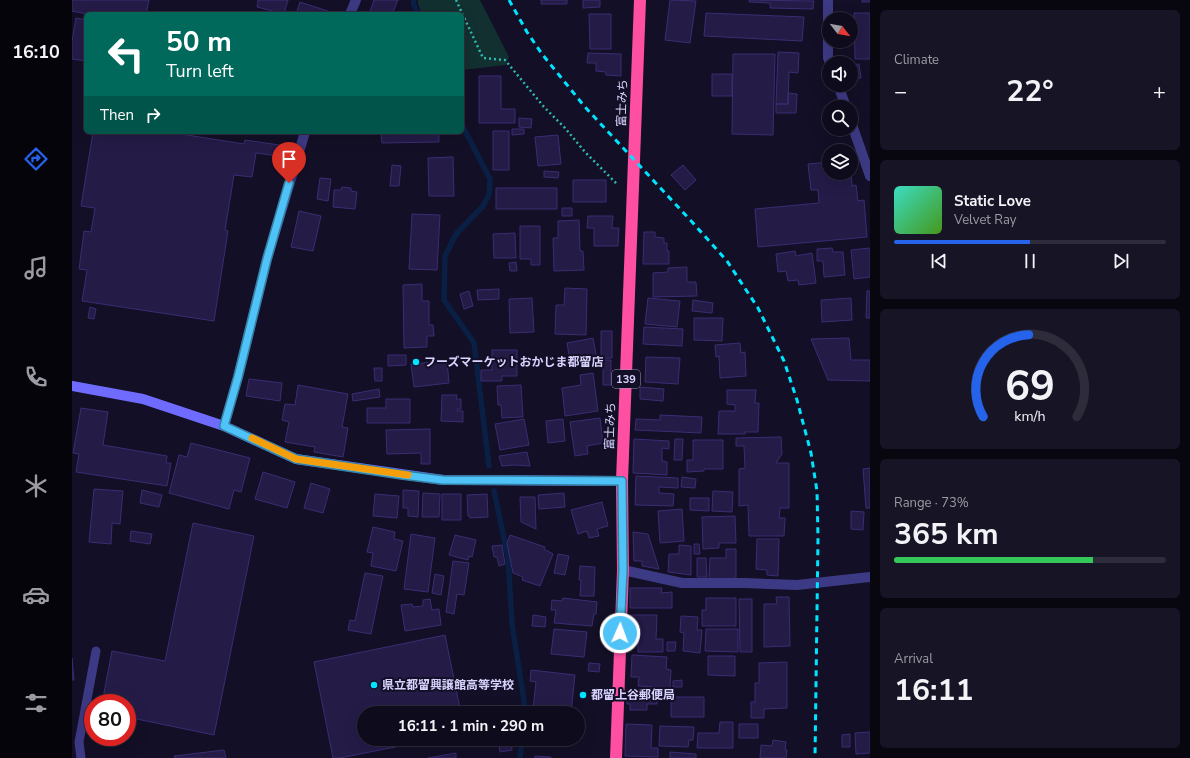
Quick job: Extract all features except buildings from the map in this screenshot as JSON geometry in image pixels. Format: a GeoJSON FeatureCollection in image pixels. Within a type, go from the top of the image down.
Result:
{"type":"FeatureCollection","features":[{"type":"Feature","properties":{"kind":"highway","name":"富士みち"},"geometry":{"type":"LineString","coordinates":[[616,758],[623,570],[622,481],[640,0]]}},
{"type":"Feature","properties":{"kind":"street"},"geometry":{"type":"LineString","coordinates":[[351,12],[356,0]]}},
{"type":"Feature","properties":{"kind":"street"},"geometry":{"type":"LineString","coordinates":[[828,0],[828,56]]}},
{"type":"Feature","properties":{"kind":"street"},"geometry":{"type":"LineString","coordinates":[[224,426],[238,377],[267,259],[304,134]]}},
{"type":"Feature","properties":{"kind":"street"},"geometry":{"type":"LineString","coordinates":[[856,136],[870,176]]}},
{"type":"Feature","properties":{"kind":"street"},"geometry":{"type":"LineString","coordinates":[[72,386],[143,399],[224,426],[296,459],[443,480],[622,481]]}},
{"type":"Feature","properties":{"kind":"street"},"geometry":{"type":"LineString","coordinates":[[623,570],[682,583],[745,582],[797,585],[870,576]]}},
{"type":"Feature","properties":{"kind":"lane"},"geometry":{"type":"LineString","coordinates":[[81,758],[79,742],[96,651]]}},
{"type":"Feature","properties":{"kind":"path"},"geometry":{"type":"LineString","coordinates":[[456,0],[462,12]]}},
{"type":"Feature","properties":{"kind":"path"},"geometry":{"type":"LineString","coordinates":[[464,17],[483,58],[505,60],[544,107],[565,128],[585,152],[632,199]]}},
{"type":"Feature","properties":{"kind":"green space"},"geometry":{"type":"Polygon","coordinates":[[[418,0],[480,0],[509,57],[506,65],[464,70],[464,12],[421,12],[418,0]]]}},
{"type":"Feature","properties":{"kind":"waterway"},"geometry":{"type":"LineString","coordinates":[[414,0],[413,3],[417,12]]}},
{"type":"Feature","properties":{"kind":"waterway"},"geometry":{"type":"LineString","coordinates":[[464,129],[490,179],[489,195],[483,206],[456,234],[445,256],[444,300],[474,343],[489,466]]}},
{"type":"Feature","properties":{"kind":"waterway"},"geometry":{"type":"LineString","coordinates":[[494,491],[508,557],[512,624],[525,706]]}},
{"type":"Feature","properties":{"kind":"waterway"},"geometry":{"type":"LineString","coordinates":[[520,758],[521,746]]}},
{"type":"Feature","properties":{"kind":"railway"},"geometry":{"type":"LineString","coordinates":[[509,0],[527,32],[542,54],[585,107],[727,261],[758,308],[784,361],[797,400],[811,453],[817,491],[818,538],[815,758]]}},
{"type":"Feature","properties":{"kind":"slow traffic"},"geometry":{"type":"LineString","coordinates":[[252,438],[296,459],[408,475]]}},
{"type":"Feature","properties":{"kind":"place","name":"フーズマーケットおかじま都留店"},"geometry":{"type":"Point","coordinates":[416,362]}},
{"type":"Feature","properties":{"kind":"place","name":"県立都留興譲館高等学校"},"geometry":{"type":"Point","coordinates":[374,685]}},
{"type":"Feature","properties":{"kind":"place","name":"都留上谷郵便局"},"geometry":{"type":"Point","coordinates":[583,695]}},
{"type":"Feature","properties":{"kind":"route"},"geometry":{"type":"LineString","coordinates":[[289,183],[267,259],[238,377],[224,426],[296,459],[403,475],[443,480],[622,481],[623,570],[620,633]]}}]}
